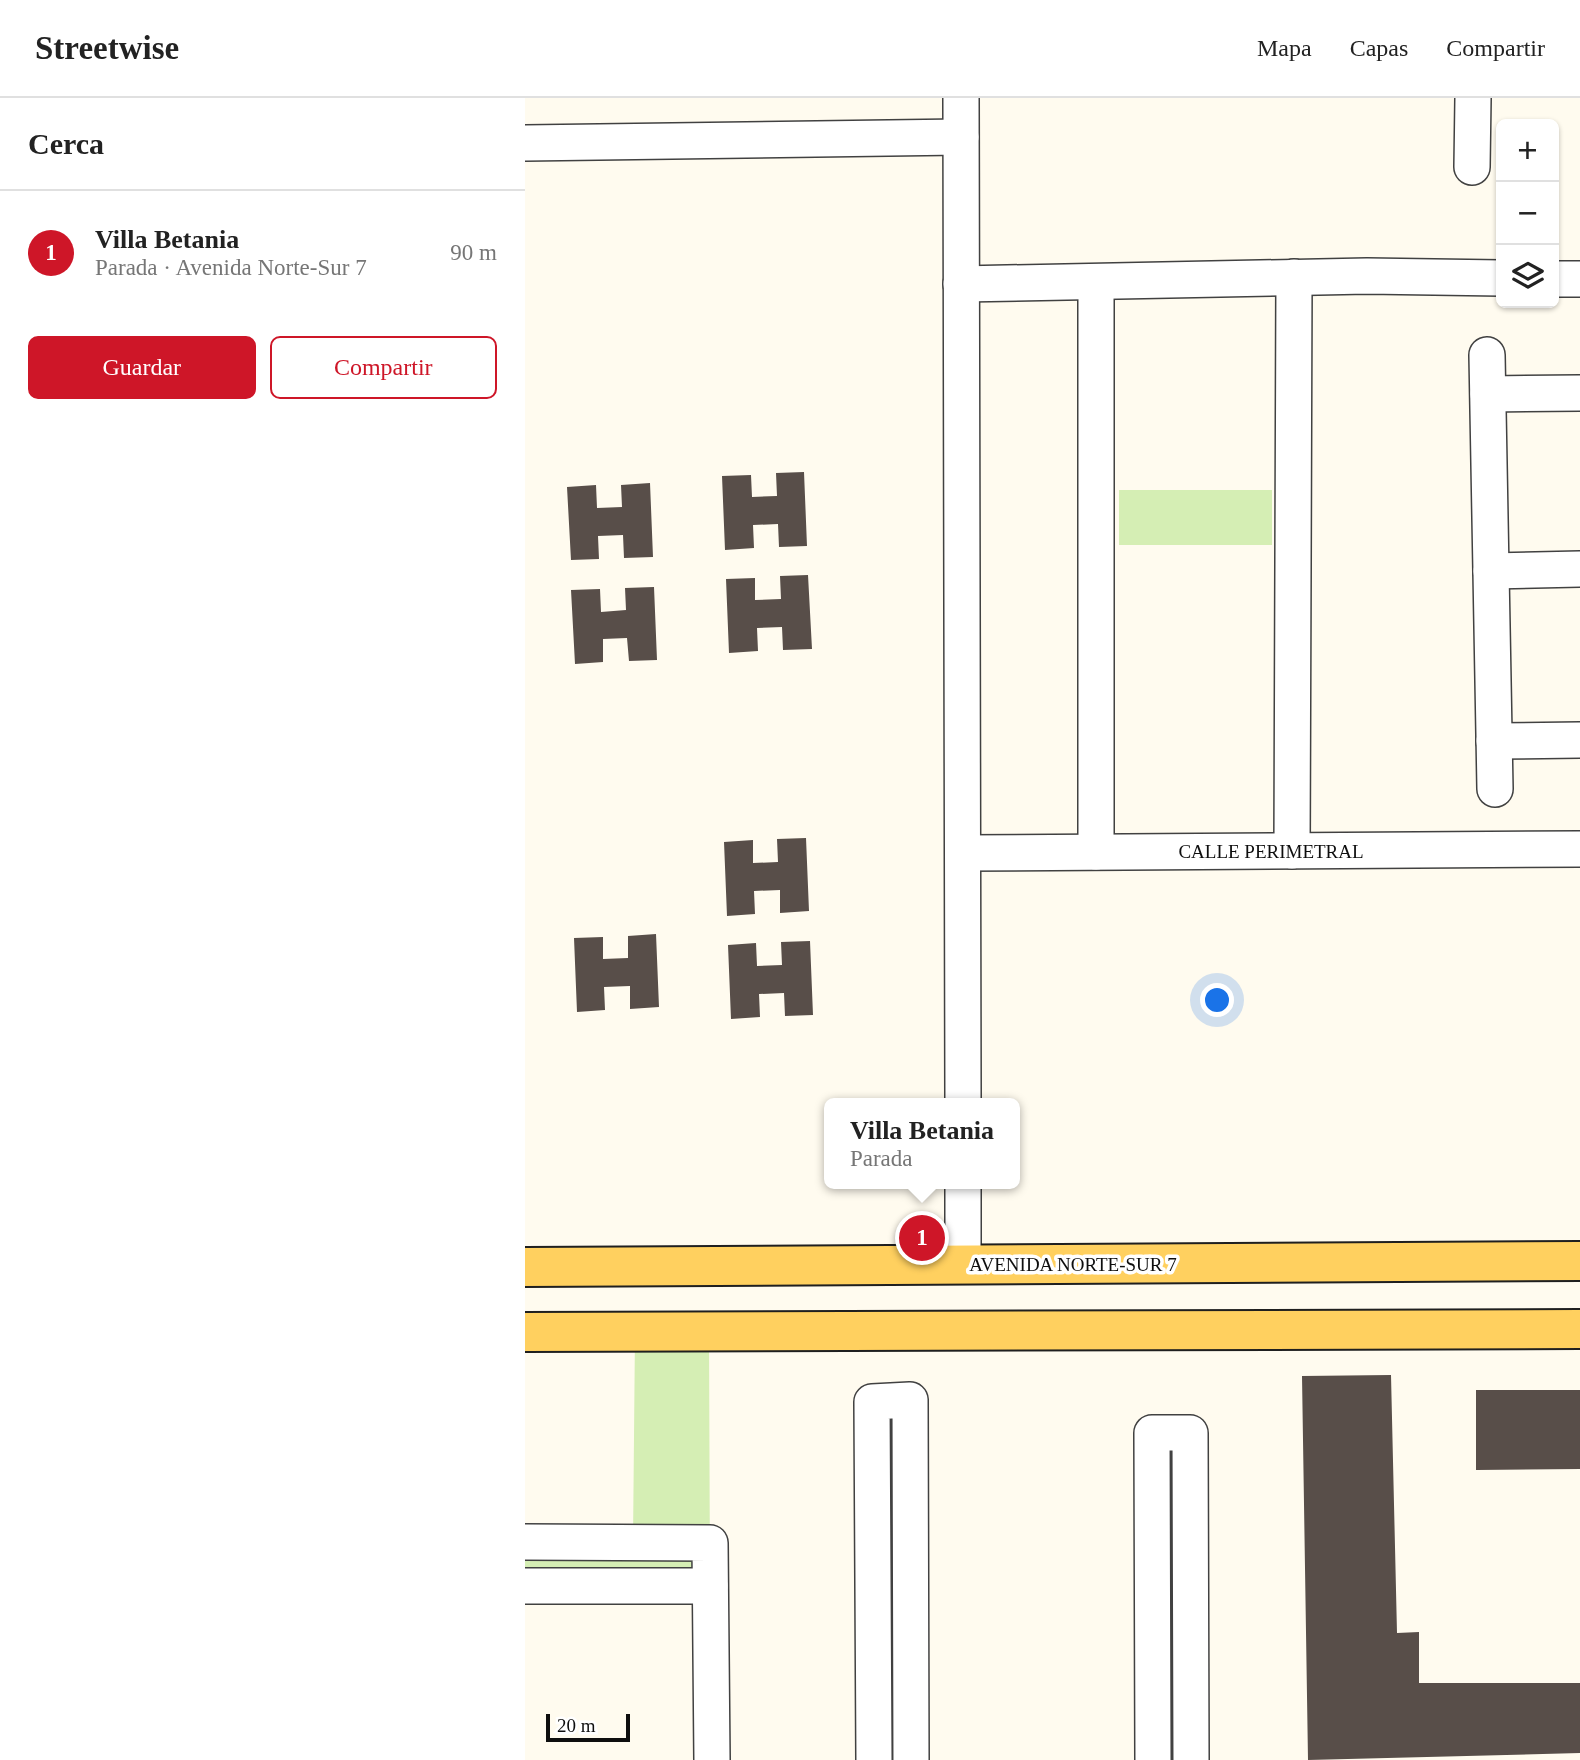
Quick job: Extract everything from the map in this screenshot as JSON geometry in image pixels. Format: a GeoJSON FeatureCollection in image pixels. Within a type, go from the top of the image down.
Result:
{"type":"FeatureCollection","features":[{"type":"Feature","properties":{"kind":"main road","name":"AVENIDA NORTE-SUR 7"},"geometry":{"type":"LineString","coordinates":[[525,1267],[1580,1261]]}},
{"type":"Feature","properties":{"kind":"main road"},"geometry":{"type":"LineString","coordinates":[[525,1332],[1580,1329]]}},
{"type":"Feature","properties":{"kind":"street"},"geometry":{"type":"LineString","coordinates":[[961,98],[963,1098]]}},
{"type":"Feature","properties":{"kind":"street"},"geometry":{"type":"LineString","coordinates":[[1472,167],[1473,98]]}},
{"type":"Feature","properties":{"kind":"street"},"geometry":{"type":"LineString","coordinates":[[525,143],[961,137]]}},
{"type":"Feature","properties":{"kind":"street"},"geometry":{"type":"LineString","coordinates":[[961,284],[1367,276],[1496,278]]}},
{"type":"Feature","properties":{"kind":"street"},"geometry":{"type":"LineString","coordinates":[[1292,850],[1294,277]]}},
{"type":"Feature","properties":{"kind":"street"},"geometry":{"type":"LineString","coordinates":[[1559,279],[1580,279]]}},
{"type":"Feature","properties":{"kind":"street"},"geometry":{"type":"LineString","coordinates":[[1096,282],[1096,852]]}},
{"type":"Feature","properties":{"kind":"street"},"geometry":{"type":"LineString","coordinates":[[1487,355],[1495,789]]}},
{"type":"Feature","properties":{"kind":"street"},"geometry":{"type":"LineString","coordinates":[[1488,394],[1580,393]]}},
{"type":"Feature","properties":{"kind":"street"},"geometry":{"type":"LineString","coordinates":[[1491,571],[1580,569]]}},
{"type":"Feature","properties":{"kind":"street"},"geometry":{"type":"LineString","coordinates":[[1494,741],[1580,740]]}},
{"type":"Feature","properties":{"kind":"street","name":"CALLE PERIMETRAL"},"geometry":{"type":"LineString","coordinates":[[963,853],[1580,849]]}},
{"type":"Feature","properties":{"kind":"street"},"geometry":{"type":"LineString","coordinates":[[963,1189],[963,1264]]}},
{"type":"Feature","properties":{"kind":"street"},"geometry":{"type":"LineString","coordinates":[[874,1760],[872,1402],[910,1400],[911,1760]]}},
{"type":"Feature","properties":{"kind":"street"},"geometry":{"type":"LineString","coordinates":[[1153,1760],[1152,1433],[1190,1433],[1191,1760]]}},
{"type":"Feature","properties":{"kind":"street"},"geometry":{"type":"LineString","coordinates":[[525,1542],[710,1543],[712,1760]]}},
{"type":"Feature","properties":{"kind":"street"},"geometry":{"type":"LineString","coordinates":[[525,1586],[710,1586]]}},
{"type":"Feature","properties":{"kind":"green space"},"geometry":{"type":"Polygon","coordinates":[[[1119,490],[1272,490],[1272,545],[1119,545],[1119,490]]]}},
{"type":"Feature","properties":{"kind":"green space"},"geometry":{"type":"Polygon","coordinates":[[[635,1332],[709,1333],[710,1586],[525,1586],[525,1542],[633,1542],[635,1332]]]}},
{"type":"Feature","properties":{"kind":"building"},"geometry":{"type":"Polygon","coordinates":[[[804,472],[807,546],[779,547],[778,524],[753,525],[754,548],[725,550],[722,476],[751,475],[752,497],[777,496],[776,473],[804,472]]]}},
{"type":"Feature","properties":{"kind":"building"},"geometry":{"type":"Polygon","coordinates":[[[650,483],[653,557],[624,558],[623,535],[598,536],[599,559],[571,560],[567,487],[596,485],[597,508],[622,507],[621,485],[650,483]]]}},
{"type":"Feature","properties":{"kind":"building"},"geometry":{"type":"Polygon","coordinates":[[[808,575],[812,649],[783,650],[782,627],[757,628],[758,651],[729,653],[726,579],[755,578],[755,600],[781,599],[780,576],[808,575]]]}},
{"type":"Feature","properties":{"kind":"building"},"geometry":{"type":"Polygon","coordinates":[[[654,587],[657,660],[629,661],[627,638],[603,639],[603,662],[575,664],[571,590],[600,589],[601,612],[626,610],[625,588],[654,587]]]}},
{"type":"Feature","properties":{"kind":"building"},"geometry":{"type":"Polygon","coordinates":[[[806,838],[809,911],[780,913],[780,890],[754,891],[755,914],[727,916],[724,842],[753,840],[753,863],[778,862],[777,839],[806,838]]]}},
{"type":"Feature","properties":{"kind":"building"},"geometry":{"type":"Polygon","coordinates":[[[656,934],[659,1007],[630,1009],[630,986],[604,987],[605,1010],[577,1012],[574,938],[603,937],[603,959],[628,958],[628,936],[656,934]]]}},
{"type":"Feature","properties":{"kind":"building"},"geometry":{"type":"Polygon","coordinates":[[[810,941],[813,1015],[785,1016],[784,993],[759,994],[760,1017],[731,1019],[728,945],[756,943],[757,966],[782,965],[781,942],[810,941]]]}},
{"type":"Feature","properties":{"kind":"building"},"geometry":{"type":"Polygon","coordinates":[[[1391,1375],[1397,1633],[1419,1632],[1419,1683],[1580,1683],[1580,1753],[1308,1760],[1302,1376],[1391,1375]]]}},
{"type":"Feature","properties":{"kind":"building"},"geometry":{"type":"Polygon","coordinates":[[[1476,1390],[1580,1390],[1580,1469],[1476,1470],[1476,1390]]]}},
{"type":"Feature","properties":{"kind":"place","name":"Villa Betania"},"geometry":{"type":"Point","coordinates":[922,1238]}}]}
